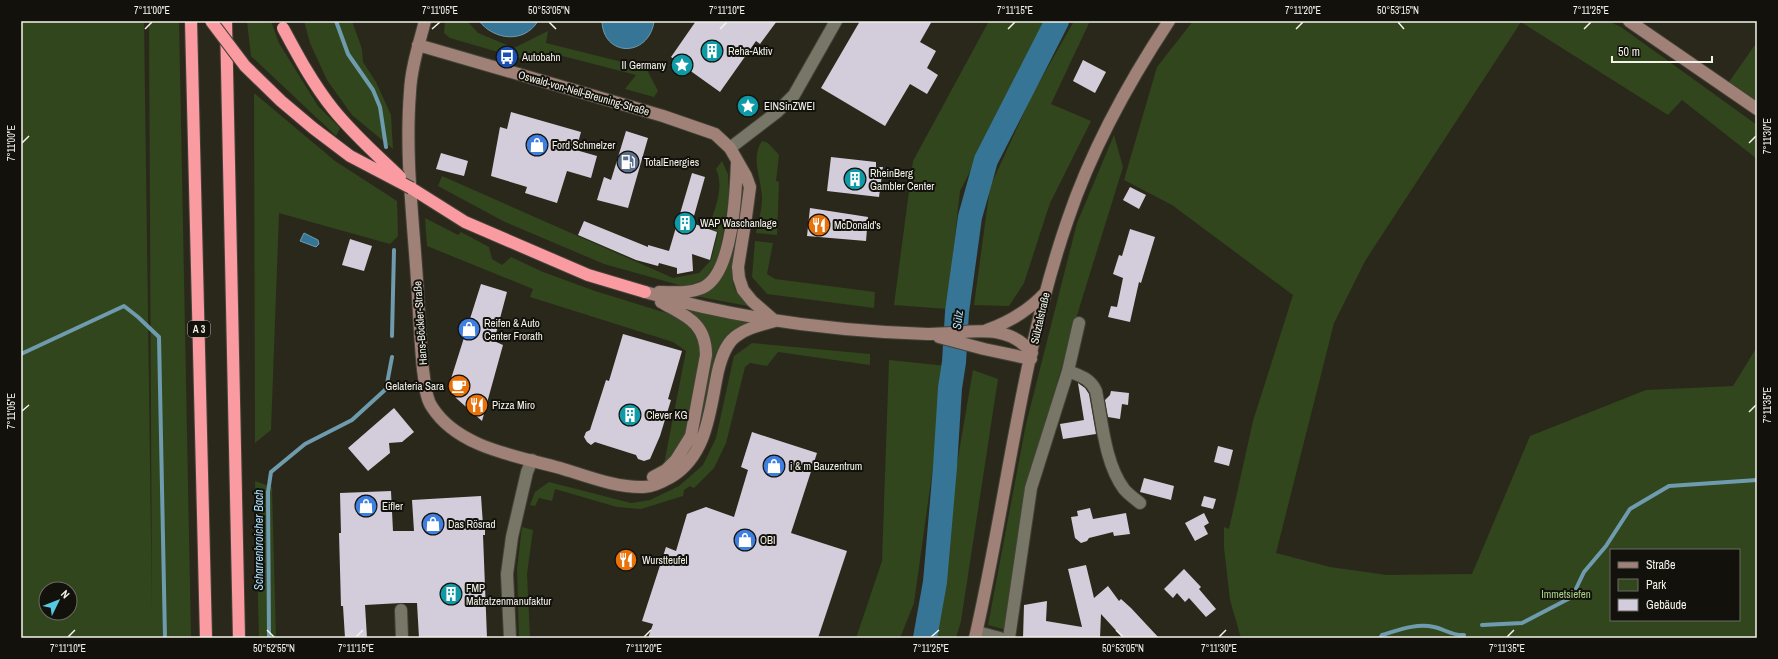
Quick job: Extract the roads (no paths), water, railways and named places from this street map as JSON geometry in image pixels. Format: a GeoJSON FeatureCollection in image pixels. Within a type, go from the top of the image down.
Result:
{"type":"FeatureCollection","features":[{"type":"Feature","properties":{"kind":"highway","name":"A 3"},"geometry":{"type":"LineString","coordinates":[[191,21],[206,638]]}},
{"type":"Feature","properties":{"kind":"highway"},"geometry":{"type":"LineString","coordinates":[[211,21],[245,66],[281,101],[350,156],[411,188],[465,222],[588,275],[645,292]]}},
{"type":"Feature","properties":{"kind":"highway"},"geometry":{"type":"LineString","coordinates":[[226,21],[238,638]]}},
{"type":"Feature","properties":{"kind":"highway"},"geometry":{"type":"LineString","coordinates":[[282,24],[303,65],[332,108],[351,130],[411,188]]}},
{"type":"Feature","properties":{"kind":"street","name":"Hans-Böckler-Straße"},"geometry":{"type":"LineString","coordinates":[[425,21],[418,45],[410,91],[409,183],[420,344],[425,388],[431,406],[455,432],[476,443],[532,460],[620,485],[646,487],[672,476],[695,456],[703,440],[720,364],[725,350],[734,338],[742,333],[775,321]]}},
{"type":"Feature","properties":{"kind":"street"},"geometry":{"type":"LineString","coordinates":[[730,148],[777,112],[794,95],[836,21]]}},
{"type":"Feature","properties":{"kind":"street","name":"Sülztalstraße"},"geometry":{"type":"LineString","coordinates":[[976,635],[1046,292],[1068,217],[1089,164],[1121,99],[1169,21]]}},
{"type":"Feature","properties":{"kind":"street"},"geometry":{"type":"LineString","coordinates":[[1629,21],[1757,109]]}},
{"type":"Feature","properties":{"kind":"street","name":"Oswald-von-Nell-Breuning-Straße"},"geometry":{"type":"LineString","coordinates":[[418,45],[699,127],[715,134],[730,148],[746,176],[750,187],[738,267],[739,278],[743,290],[752,301],[775,321]]}},
{"type":"Feature","properties":{"kind":"street"},"geometry":{"type":"LineString","coordinates":[[645,292],[688,292],[704,287],[715,277],[723,263],[734,212],[737,162]]}},
{"type":"Feature","properties":{"kind":"street"},"geometry":{"type":"LineString","coordinates":[[645,292],[719,311],[775,321],[841,329],[928,334],[986,331],[1000,333],[1014,337],[1023,343],[1032,356]]}},
{"type":"Feature","properties":{"kind":"street"},"geometry":{"type":"LineString","coordinates":[[631,486],[666,470],[676,460],[691,436],[706,355],[706,342],[701,330],[690,319],[645,292]]}},
{"type":"Feature","properties":{"kind":"street"},"geometry":{"type":"LineString","coordinates":[[986,331],[1024,313],[1046,292]]}},
{"type":"Feature","properties":{"kind":"street"},"geometry":{"type":"LineString","coordinates":[[1010,638],[1031,488],[1068,371],[1079,324]]}},
{"type":"Feature","properties":{"kind":"street"},"geometry":{"type":"LineString","coordinates":[[928,334],[984,349],[1032,356]]}},
{"type":"Feature","properties":{"kind":"street"},"geometry":{"type":"LineString","coordinates":[[1068,371],[1089,380],[1093,385],[1096,391],[1114,473],[1124,490],[1140,503]]}},
{"type":"Feature","properties":{"kind":"street"},"geometry":{"type":"LineString","coordinates":[[510,638],[507,574],[512,537],[527,472],[532,460]]}},
{"type":"Feature","properties":{"kind":"street"},"geometry":{"type":"LineString","coordinates":[[401,610],[402,638]]}},
{"type":"Feature","properties":{"kind":"street"},"geometry":{"type":"LineString","coordinates":[[976,635],[1000,638]]}},
{"type":"Feature","properties":{"kind":"water"},"geometry":{"type":"Polygon","coordinates":[[[479,21],[538,21],[525,33],[509,37],[493,32],[479,21]]]}},
{"type":"Feature","properties":{"kind":"water"},"geometry":{"type":"Polygon","coordinates":[[[602,21],[654,22],[650,34],[643,42],[635,47],[626,48],[617,47],[610,41],[604,33],[602,21]]]}},
{"type":"Feature","properties":{"kind":"water"},"geometry":{"type":"Polygon","coordinates":[[[304,233],[318,240],[319,244],[316,247],[300,241],[304,233]]]}},
{"type":"Feature","properties":{"kind":"waterway","name":"Scharrenbroicher Bach"},"geometry":{"type":"LineString","coordinates":[[336,21],[348,54],[373,90],[380,107],[386,147]]}},
{"type":"Feature","properties":{"kind":"waterway","name":"Sülz"},"geometry":{"type":"LineString","coordinates":[[925,638],[935,582],[957,312],[970,217],[986,160],[1057,21]]}},
{"type":"Feature","properties":{"kind":"waterway","name":"Scharrenbroicher Bach"},"geometry":{"type":"LineString","coordinates":[[392,336],[394,250]]}},
{"type":"Feature","properties":{"kind":"waterway"},"geometry":{"type":"LineString","coordinates":[[21,354],[124,306],[159,337],[165,638]]}},
{"type":"Feature","properties":{"kind":"waterway","name":"Scharrenbroicher Bach"},"geometry":{"type":"LineString","coordinates":[[269,638],[268,492],[271,472],[305,444],[352,420],[386,389],[392,357]]}},
{"type":"Feature","properties":{"kind":"waterway","name":"Immetsiefen"},"geometry":{"type":"LineString","coordinates":[[1482,625],[1522,623],[1572,597],[1584,572],[1606,546],[1630,509],[1669,486],[1757,480]]}},
{"type":"Feature","properties":{"kind":"waterway","name":"Immetsiefen"},"geometry":{"type":"LineString","coordinates":[[1380,638],[1382,635],[1395,631],[1421,626],[1434,627],[1464,635]]}},
{"type":"Feature","properties":{"kind":"place","name":"Reha-Aktiv"},"geometry":{"type":"Point","coordinates":[712,51]}},
{"type":"Feature","properties":{"kind":"place","name":"Autobahn"},"geometry":{"type":"Point","coordinates":[507,57]}},
{"type":"Feature","properties":{"kind":"place","name":"II Germany"},"geometry":{"type":"Point","coordinates":[682,65]}},
{"type":"Feature","properties":{"kind":"place","name":"EINSinZWEI"},"geometry":{"type":"Point","coordinates":[748,106]}},
{"type":"Feature","properties":{"kind":"place","name":"Ford Schmelzer"},"geometry":{"type":"Point","coordinates":[537,145]}},
{"type":"Feature","properties":{"kind":"place","name":"TotalEnergies"},"geometry":{"type":"Point","coordinates":[628,162]}},
{"type":"Feature","properties":{"kind":"place","name":"RheinBerg Gambler Center"},"geometry":{"type":"Point","coordinates":[855,179]}},
{"type":"Feature","properties":{"kind":"place","name":"WAP Waschanlage"},"geometry":{"type":"Point","coordinates":[685,223]}},
{"type":"Feature","properties":{"kind":"place","name":"McDonald's"},"geometry":{"type":"Point","coordinates":[819,225]}},
{"type":"Feature","properties":{"kind":"place","name":"Reifen & Auto Center Frorath"},"geometry":{"type":"Point","coordinates":[469,329]}},
{"type":"Feature","properties":{"kind":"place","name":"Gelateria Sara"},"geometry":{"type":"Point","coordinates":[459,386]}},
{"type":"Feature","properties":{"kind":"place","name":"Pizza Miro"},"geometry":{"type":"Point","coordinates":[477,405]}},
{"type":"Feature","properties":{"kind":"place","name":"Clever KG"},"geometry":{"type":"Point","coordinates":[630,415]}},
{"type":"Feature","properties":{"kind":"place","name":"i & m Bauzentrum"},"geometry":{"type":"Point","coordinates":[774,466]}},
{"type":"Feature","properties":{"kind":"place","name":"Eifler"},"geometry":{"type":"Point","coordinates":[366,506]}},
{"type":"Feature","properties":{"kind":"place","name":"Das Rösrad"},"geometry":{"type":"Point","coordinates":[433,524]}},
{"type":"Feature","properties":{"kind":"place","name":"OBI"},"geometry":{"type":"Point","coordinates":[745,540]}},
{"type":"Feature","properties":{"kind":"place","name":"Wurstteufel"},"geometry":{"type":"Point","coordinates":[626,560]}},
{"type":"Feature","properties":{"kind":"place","name":"FMP Matratzenmanufaktur"},"geometry":{"type":"Point","coordinates":[451,594]}}]}
